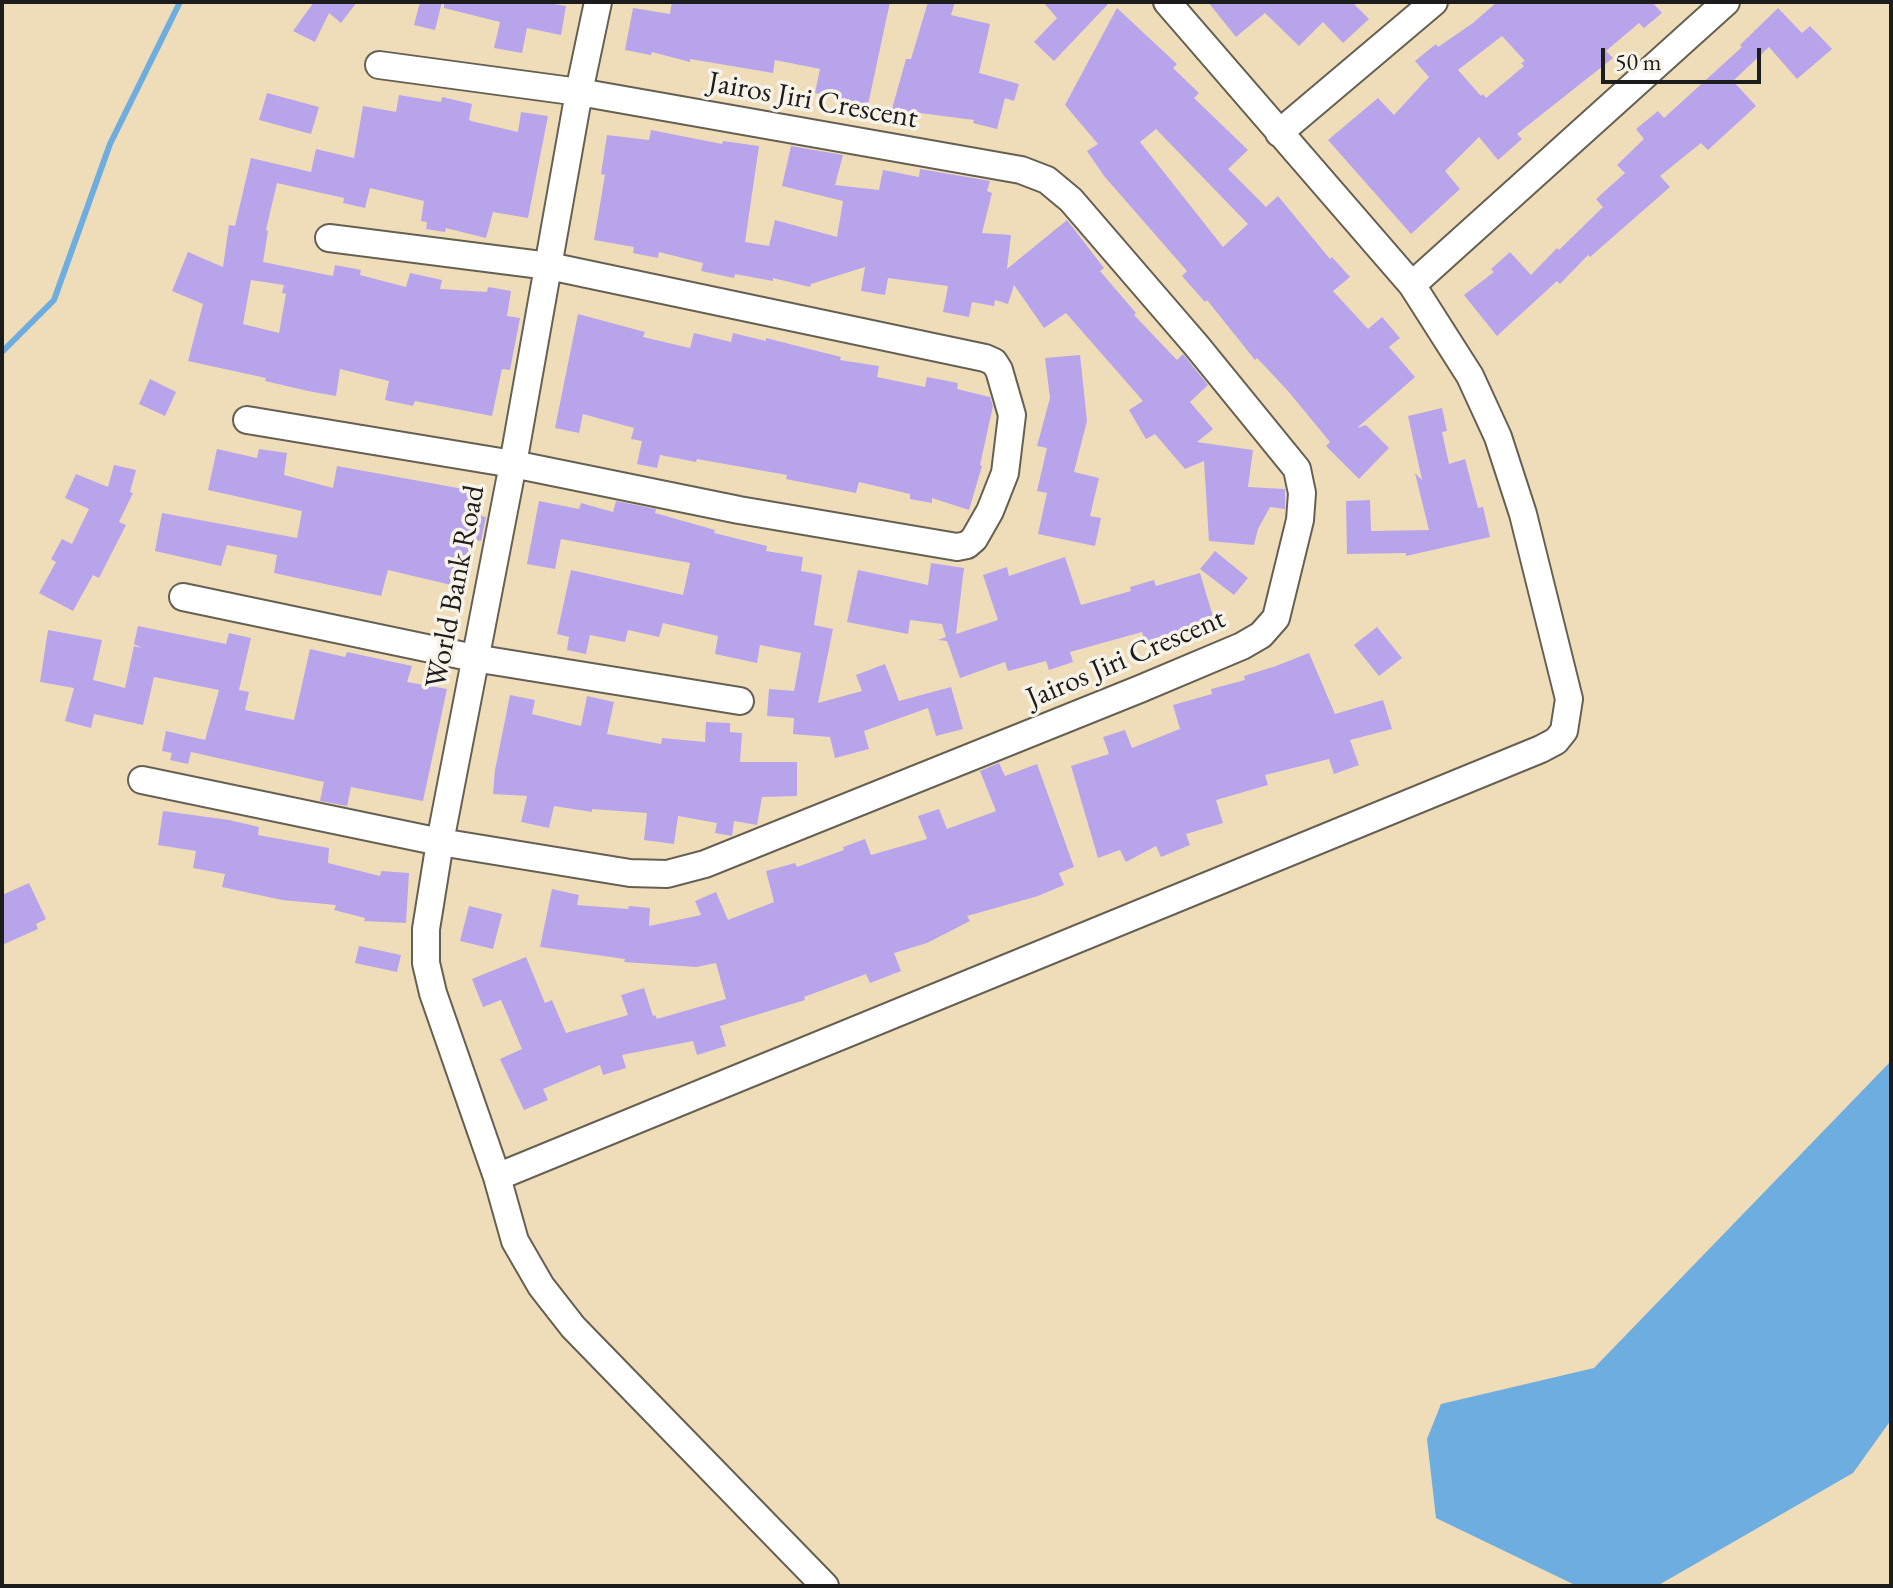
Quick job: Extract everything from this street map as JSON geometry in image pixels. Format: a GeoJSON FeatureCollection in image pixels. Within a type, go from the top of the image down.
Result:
{"type":"FeatureCollection","features":[{"type":"Feature","properties":{"kind":"street","name":"World Bank Road"},"geometry":{"type":"LineString","coordinates":[[598,2],[440,842],[426,929],[426,963],[433,993],[497,1177],[515,1241],[541,1286],[573,1327],[825,1586]]}},
{"type":"Feature","properties":{"kind":"street"},"geometry":{"type":"LineString","coordinates":[[497,1177],[1541,749],[1556,741],[1564,731],[1569,699],[1523,514],[1498,437],[1470,376],[1412,285],[1167,2]]}},
{"type":"Feature","properties":{"kind":"street"},"geometry":{"type":"LineString","coordinates":[[1279,133],[1434,2]]}},
{"type":"Feature","properties":{"kind":"street"},"geometry":{"type":"LineString","coordinates":[[1412,285],[1726,2]]}},
{"type":"Feature","properties":{"kind":"street","name":"Jairos Jiri Crescent"},"geometry":{"type":"LineString","coordinates":[[142,780],[440,842],[630,873],[667,874],[705,864],[1140,689],[1261,635],[1276,618],[1300,520],[1302,493],[1297,469],[1196,345],[1071,200],[1047,180],[1021,170],[579,92],[379,65]]}},
{"type":"Feature","properties":{"kind":"street"},"geometry":{"type":"LineString","coordinates":[[247,420],[513,464],[739,510],[957,547],[967,545],[974,539],[990,511],[1005,473],[1012,415],[994,362],[549,266],[329,238]]}},
{"type":"Feature","properties":{"kind":"street"},"geometry":{"type":"LineString","coordinates":[[183,597],[474,658],[740,701]]}},
{"type":"Feature","properties":{"kind":"water"},"geometry":{"type":"Polygon","coordinates":[[[1891,1061],[1891,1420],[1853,1473],[1657,1586],[1577,1586],[1436,1518],[1427,1439],[1441,1404],[1594,1368],[1891,1061]]]}},
{"type":"Feature","properties":{"kind":"building"},"geometry":{"type":"Polygon","coordinates":[[[314,2],[357,2],[341,23],[329,13],[315,42],[293,31],[314,2]]]}},
{"type":"Feature","properties":{"kind":"building"},"geometry":{"type":"Polygon","coordinates":[[[420,2],[442,2],[435,30],[414,25],[420,2]]]}},
{"type":"Feature","properties":{"kind":"building"},"geometry":{"type":"Polygon","coordinates":[[[444,2],[542,2],[566,6],[561,35],[527,28],[522,53],[494,48],[500,22],[444,8],[444,2]]]}},
{"type":"Feature","properties":{"kind":"building"},"geometry":{"type":"Polygon","coordinates":[[[672,2],[890,2],[868,105],[815,93],[820,69],[775,60],[773,73],[625,50],[633,8],[670,14],[672,2]]]}},
{"type":"Feature","properties":{"kind":"building"},"geometry":{"type":"Polygon","coordinates":[[[928,2],[955,2],[951,15],[990,24],[979,73],[1019,84],[1014,101],[1005,98],[997,129],[973,123],[974,120],[920,113],[920,116],[892,109],[906,59],[911,59],[928,2]]]}},
{"type":"Feature","properties":{"kind":"building"},"geometry":{"type":"Polygon","coordinates":[[[1043,2],[1110,2],[1054,61],[1034,42],[1057,18],[1043,2]]]}},
{"type":"Feature","properties":{"kind":"building"},"geometry":{"type":"Polygon","coordinates":[[[1208,2],[1352,2],[1369,19],[1343,43],[1323,22],[1299,46],[1265,13],[1236,37],[1208,2]]]}},
{"type":"Feature","properties":{"kind":"building"},"geometry":{"type":"Polygon","coordinates":[[[1497,2],[1652,2],[1662,13],[1644,28],[1639,23],[1606,51],[1613,58],[1517,134],[1522,139],[1498,160],[1479,137],[1445,171],[1460,189],[1411,234],[1328,140],[1378,98],[1394,115],[1429,77],[1415,61],[1436,44],[1438,47],[1497,2]],[[1502,36],[1458,70],[1486,98],[1524,66],[1521,63],[1525,61],[1502,36]]]}},
{"type":"Feature","properties":{"kind":"building"},"geometry":{"type":"Polygon","coordinates":[[[1117,8],[1177,64],[1173,68],[1199,93],[1194,98],[1248,150],[1228,169],[1266,207],[1278,196],[1330,259],[1332,257],[1350,277],[1333,291],[1368,329],[1382,317],[1400,338],[1389,347],[1415,377],[1357,428],[1366,425],[1389,448],[1359,479],[1326,446],[1330,442],[1288,391],[1257,358],[1255,360],[1207,300],[1205,302],[1182,276],[1187,271],[1104,176],[1087,151],[1098,144],[1065,105],[1117,8]],[[1156,129],[1140,142],[1223,247],[1248,224],[1156,129]]]}},
{"type":"Feature","properties":{"kind":"building"},"geometry":{"type":"Polygon","coordinates":[[[1778,8],[1802,33],[1810,26],[1832,49],[1797,79],[1769,47],[1733,81],[1756,106],[1708,150],[1701,143],[1660,176],[1670,187],[1590,257],[1588,255],[1560,284],[1557,281],[1497,336],[1464,295],[1494,272],[1491,269],[1510,252],[1531,275],[1557,248],[1559,250],[1603,207],[1596,199],[1625,173],[1617,165],[1644,139],[1636,129],[1658,111],[1664,118],[1742,47],[1740,45],[1778,8]]]}},
{"type":"Feature","properties":{"kind":"building"},"geometry":{"type":"Polygon","coordinates":[[[267,93],[319,107],[311,134],[259,120],[267,93]]]}},
{"type":"Feature","properties":{"kind":"building"},"geometry":{"type":"Polygon","coordinates":[[[399,95],[441,102],[442,97],[472,104],[471,121],[518,132],[521,112],[548,116],[528,218],[493,212],[486,238],[446,228],[445,232],[426,229],[427,222],[421,221],[424,201],[370,188],[365,208],[343,203],[344,198],[277,183],[266,230],[263,262],[333,276],[335,265],[361,270],[360,275],[406,287],[410,273],[442,280],[440,289],[487,292],[488,287],[511,291],[507,316],[520,318],[510,370],[502,369],[492,416],[415,401],[413,406],[385,400],[389,381],[340,369],[336,396],[188,361],[203,304],[172,291],[188,252],[223,267],[229,225],[235,226],[251,158],[311,172],[316,149],[354,158],[363,106],[396,112],[399,95]],[[251,280],[243,324],[279,333],[286,294],[282,293],[284,285],[251,280]]]}},
{"type":"Feature","properties":{"kind":"building"},"geometry":{"type":"Polygon","coordinates":[[[651,130],[722,144],[723,141],[759,146],[745,242],[769,246],[775,220],[837,237],[843,201],[782,186],[791,146],[843,155],[835,185],[879,190],[883,170],[919,177],[920,169],[990,181],[987,191],[992,193],[982,233],[1011,235],[1007,269],[1067,220],[1104,268],[1100,271],[1136,313],[1134,315],[1177,360],[1183,354],[1208,385],[1190,402],[1213,429],[1197,442],[1253,450],[1248,487],[1285,489],[1285,509],[1270,507],[1258,529],[1254,545],[1209,541],[1204,461],[1185,469],[1155,434],[1146,439],[1129,410],[1143,401],[1066,313],[1044,328],[1014,285],[1008,304],[995,300],[994,306],[972,302],[969,317],[943,312],[948,286],[888,278],[885,295],[861,291],[865,267],[811,284],[810,287],[773,278],[773,281],[735,274],[734,278],[701,271],[703,263],[659,252],[658,258],[633,253],[634,247],[594,240],[605,175],[601,174],[607,135],[649,140],[651,130]]]}},
{"type":"Feature","properties":{"kind":"building"},"geometry":{"type":"Polygon","coordinates":[[[578,314],[645,332],[643,337],[690,348],[694,333],[731,342],[733,333],[766,341],[766,338],[841,357],[840,360],[879,366],[877,377],[925,387],[927,377],[958,383],[957,389],[990,397],[993,406],[982,466],[969,510],[932,498],[932,503],[910,499],[910,494],[859,482],[856,493],[786,479],[787,475],[697,459],[696,462],[660,455],[657,468],[637,464],[642,441],[631,439],[634,428],[583,414],[579,433],[555,428],[578,314]]]}},
{"type":"Feature","properties":{"kind":"building"},"geometry":{"type":"Polygon","coordinates":[[[1080,355],[1087,421],[1074,472],[1099,478],[1090,516],[1101,518],[1095,546],[1038,534],[1047,493],[1037,491],[1047,448],[1037,446],[1050,398],[1045,358],[1080,355]]]}},
{"type":"Feature","properties":{"kind":"building"},"geometry":{"type":"Polygon","coordinates":[[[150,379],[176,392],[165,416],[139,404],[150,379]]]}},
{"type":"Feature","properties":{"kind":"building"},"geometry":{"type":"Polygon","coordinates":[[[1442,408],[1447,431],[1442,432],[1449,464],[1465,459],[1478,508],[1483,507],[1490,537],[1406,556],[1406,553],[1347,554],[1346,501],[1370,500],[1371,531],[1429,530],[1415,473],[1422,480],[1408,416],[1442,408]]]}},
{"type":"Feature","properties":{"kind":"building"},"geometry":{"type":"Polygon","coordinates":[[[217,449],[257,458],[259,449],[287,453],[284,475],[333,488],[337,466],[480,492],[475,515],[486,517],[481,541],[471,539],[460,587],[388,570],[381,596],[274,573],[277,555],[227,545],[221,566],[155,551],[162,513],[297,538],[302,511],[208,490],[217,449]]]}},
{"type":"Feature","properties":{"kind":"building"},"geometry":{"type":"Polygon","coordinates":[[[114,465],[136,470],[130,492],[133,493],[119,522],[126,525],[99,578],[93,575],[73,611],[39,593],[56,562],[51,559],[62,539],[72,544],[89,509],[65,498],[76,474],[108,487],[114,465]]]}},
{"type":"Feature","properties":{"kind":"building"},"geometry":{"type":"Polygon","coordinates":[[[539,501],[579,509],[581,503],[613,512],[616,501],[656,509],[655,513],[715,530],[714,533],[767,546],[766,551],[803,557],[801,571],[822,575],[814,625],[833,629],[818,703],[862,691],[856,675],[885,664],[899,701],[951,687],[963,729],[936,736],[928,708],[864,731],[869,749],[835,758],[830,737],[793,734],[794,718],[767,716],[769,689],[794,691],[801,653],[760,645],[757,663],[715,654],[718,636],[663,623],[659,637],[628,630],[625,642],[590,635],[586,654],[567,650],[569,637],[557,634],[571,570],[683,595],[690,563],[561,539],[555,569],[527,564],[539,501]]]}},
{"type":"Feature","properties":{"kind":"building"},"geometry":{"type":"Polygon","coordinates":[[[1215,551],[1248,578],[1234,595],[1200,569],[1215,551]]]}},
{"type":"Feature","properties":{"kind":"building"},"geometry":{"type":"Polygon","coordinates":[[[1065,557],[1081,605],[1131,591],[1130,587],[1154,580],[1156,586],[1200,573],[1216,627],[1193,633],[1191,628],[1145,641],[1142,632],[1070,652],[1073,662],[1049,670],[1046,661],[1008,671],[1005,662],[960,678],[947,641],[938,640],[946,637],[942,624],[910,620],[908,634],[847,622],[858,570],[928,585],[931,563],[964,568],[956,634],[998,620],[983,575],[1007,567],[1009,576],[1065,557]]]}},
{"type":"Feature","properties":{"kind":"building"},"geometry":{"type":"Polygon","coordinates":[[[138,626],[226,644],[229,633],[251,638],[239,690],[249,692],[245,710],[294,720],[310,649],[345,657],[347,652],[412,666],[407,682],[447,689],[423,801],[351,787],[347,806],[320,801],[324,782],[191,752],[188,764],[170,760],[172,753],[162,751],[166,731],[205,740],[219,690],[154,677],[143,725],[94,714],[91,728],[65,721],[74,688],[40,682],[48,630],[102,640],[93,680],[125,688],[134,646],[142,648],[134,644],[138,626]]]}},
{"type":"Feature","properties":{"kind":"building"},"geometry":{"type":"Polygon","coordinates":[[[1377,627],[1402,658],[1379,676],[1354,645],[1377,627]]]}},
{"type":"Feature","properties":{"kind":"building"},"geometry":{"type":"Polygon","coordinates":[[[1309,653],[1335,714],[1383,700],[1392,729],[1350,740],[1359,765],[1334,774],[1329,759],[1265,775],[1268,785],[1216,800],[1223,823],[1186,834],[1190,845],[1161,857],[1156,846],[1126,862],[1120,850],[1098,858],[1071,766],[1109,754],[1103,737],[1125,730],[1132,748],[1180,729],[1173,705],[1212,694],[1211,689],[1245,680],[1244,676],[1309,653]]]}},
{"type":"Feature","properties":{"kind":"building"},"geometry":{"type":"Polygon","coordinates":[[[510,695],[535,700],[532,714],[581,726],[587,696],[614,702],[607,734],[661,744],[662,738],[705,742],[706,722],[730,723],[730,732],[742,733],[740,762],[797,762],[797,796],[762,797],[757,825],[734,821],[732,836],[715,833],[717,823],[678,816],[674,844],[644,840],[647,813],[592,809],[592,812],[554,806],[549,828],[521,822],[527,796],[493,794],[510,695]]]}},
{"type":"Feature","properties":{"kind":"building"},"geometry":{"type":"Polygon","coordinates":[[[999,763],[1005,776],[1037,764],[1074,867],[1059,873],[1064,885],[1038,896],[967,916],[970,921],[927,943],[894,953],[901,971],[870,983],[866,974],[804,997],[805,1000],[720,1026],[726,1046],[697,1055],[693,1041],[622,1055],[626,1068],[603,1075],[600,1065],[543,1089],[548,1100],[524,1110],[500,1059],[522,1049],[501,1000],[483,1007],[472,979],[526,957],[545,1003],[552,1000],[566,1033],[628,1015],[621,995],[644,988],[653,1016],[657,1019],[726,999],[716,963],[696,967],[624,962],[625,959],[540,947],[552,889],[579,895],[577,905],[650,908],[649,926],[701,915],[695,901],[716,892],[728,920],[774,902],[766,871],[795,863],[797,867],[865,839],[871,855],[927,839],[918,816],[939,809],[947,829],[996,811],[980,771],[999,763]]]}},
{"type":"Feature","properties":{"kind":"building"},"geometry":{"type":"Polygon","coordinates":[[[163,811],[229,820],[259,827],[258,835],[329,848],[328,863],[380,876],[381,871],[409,873],[406,923],[364,921],[365,918],[334,910],[336,905],[282,900],[222,887],[225,874],[193,868],[196,851],[158,845],[163,811]]]}},
{"type":"Feature","properties":{"kind":"building"},"geometry":{"type":"Polygon","coordinates":[[[29,883],[46,919],[36,924],[38,929],[2,945],[2,895],[29,883]]]}},
{"type":"Feature","properties":{"kind":"building"},"geometry":{"type":"Polygon","coordinates":[[[469,906],[502,914],[493,949],[460,941],[469,906]]]}},
{"type":"Feature","properties":{"kind":"building"},"geometry":{"type":"Polygon","coordinates":[[[359,946],[401,955],[397,972],[355,963],[359,946]]]}},
{"type":"Feature","properties":{"kind":"waterway"},"geometry":{"type":"LineString","coordinates":[[2,352],[54,300],[110,144],[180,2]]}}]}
